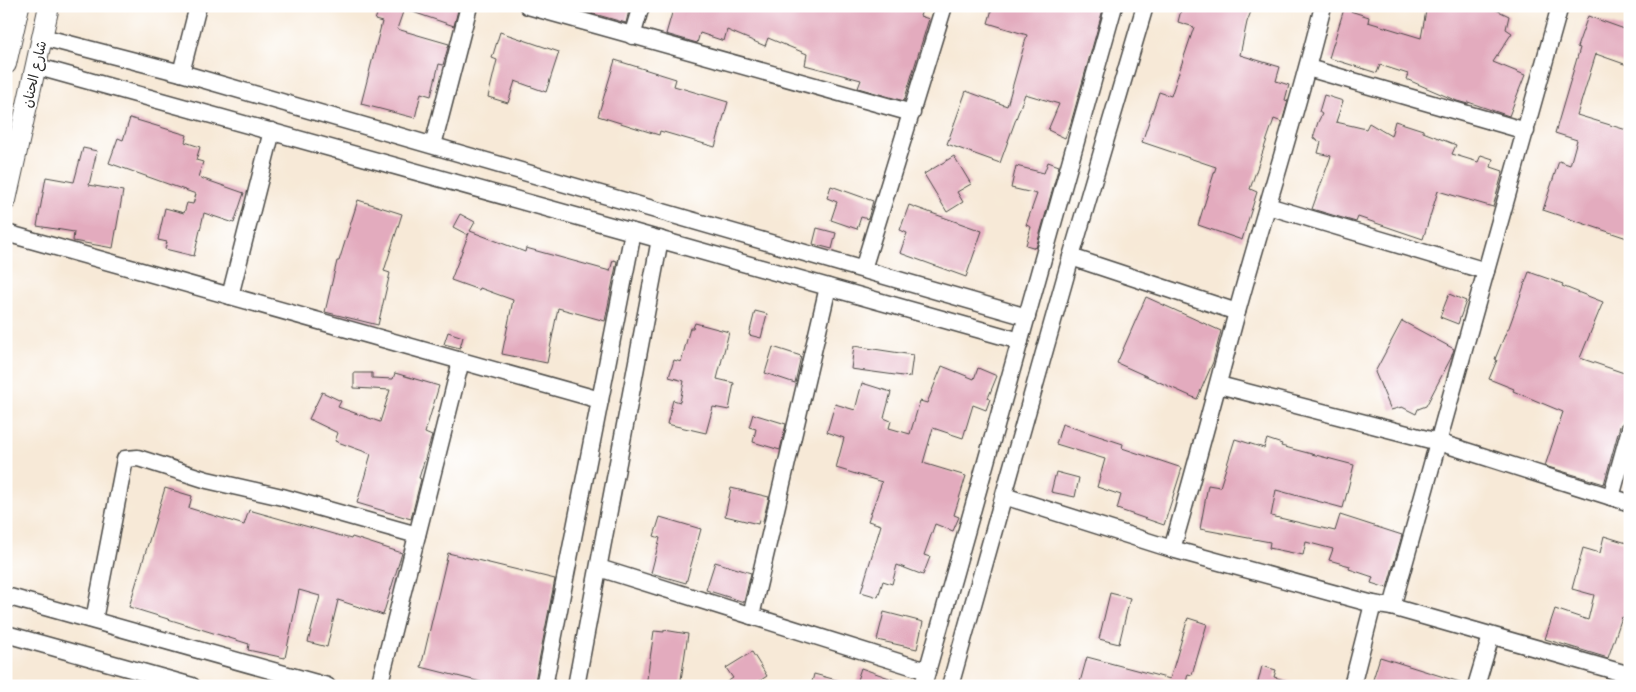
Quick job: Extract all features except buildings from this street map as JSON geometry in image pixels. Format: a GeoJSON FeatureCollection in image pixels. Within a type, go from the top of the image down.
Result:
{"type":"FeatureCollection","features":[{"type":"Feature","properties":{"kind":"main road","name":"شارع الحنان"},"geometry":{"type":"LineString","coordinates":[[6,64],[19,6]]}},
{"type":"Feature","properties":{"kind":"main road","name":"شارع الحنان"},"geometry":{"type":"LineString","coordinates":[[6,200],[49,6]]}},
{"type":"Feature","properties":{"kind":"street"},"geometry":{"type":"LineString","coordinates":[[181,73],[198,6]]}},
{"type":"Feature","properties":{"kind":"street"},"geometry":{"type":"LineString","coordinates":[[433,146],[468,6]]}},
{"type":"Feature","properties":{"kind":"street"},"geometry":{"type":"LineString","coordinates":[[528,6],[912,113]]}},
{"type":"Feature","properties":{"kind":"street"},"geometry":{"type":"LineString","coordinates":[[632,36],[641,6]]}},
{"type":"Feature","properties":{"kind":"street"},"geometry":{"type":"LineString","coordinates":[[863,269],[944,6]]}},
{"type":"Feature","properties":{"kind":"street"},"geometry":{"type":"LineString","coordinates":[[599,568],[751,616],[925,678],[1114,6]]}},
{"type":"Feature","properties":{"kind":"street"},"geometry":{"type":"LineString","coordinates":[[950,686],[1071,257],[1145,6]]}},
{"type":"Feature","properties":{"kind":"street"},"geometry":{"type":"LineString","coordinates":[[1172,549],[1219,385],[1237,312],[1308,68],[1323,6]]}},
{"type":"Feature","properties":{"kind":"street"},"geometry":{"type":"LineString","coordinates":[[1392,607],[1560,6]]}},
{"type":"Feature","properties":{"kind":"street"},"geometry":{"type":"LineString","coordinates":[[42,38],[181,73],[1027,317]]}},
{"type":"Feature","properties":{"kind":"street"},"geometry":{"type":"LineString","coordinates":[[35,66],[1020,341]]}},
{"type":"Feature","properties":{"kind":"street"},"geometry":{"type":"LineString","coordinates":[[1308,68],[1526,131]]}},
{"type":"Feature","properties":{"kind":"street"},"geometry":{"type":"LineString","coordinates":[[230,296],[272,131]]}},
{"type":"Feature","properties":{"kind":"street"},"geometry":{"type":"LineString","coordinates":[[1268,206],[1486,271]]}},
{"type":"Feature","properties":{"kind":"street"},"geometry":{"type":"LineString","coordinates":[[6,232],[600,400]]}},
{"type":"Feature","properties":{"kind":"street"},"geometry":{"type":"LineString","coordinates":[[544,686],[633,232]]}},
{"type":"Feature","properties":{"kind":"street"},"geometry":{"type":"LineString","coordinates":[[576,686],[660,239]]}},
{"type":"Feature","properties":{"kind":"street"},"geometry":{"type":"LineString","coordinates":[[1071,257],[1237,312]]}},
{"type":"Feature","properties":{"kind":"street"},"geometry":{"type":"LineString","coordinates":[[751,616],[828,287]]}},
{"type":"Feature","properties":{"kind":"street"},"geometry":{"type":"LineString","coordinates":[[379,686],[461,361]]}},
{"type":"Feature","properties":{"kind":"street"},"geometry":{"type":"LineString","coordinates":[[1219,385],[1438,442],[1630,503]]}},
{"type":"Feature","properties":{"kind":"street"},"geometry":{"type":"LineString","coordinates":[[1611,497],[1630,429]]}},
{"type":"Feature","properties":{"kind":"street"},"geometry":{"type":"LineString","coordinates":[[94,620],[125,459],[138,458],[207,480],[282,497],[417,535]]}},
{"type":"Feature","properties":{"kind":"street"},"geometry":{"type":"LineString","coordinates":[[1004,496],[1172,549],[1373,604],[1392,607],[1630,675]]}},
{"type":"Feature","properties":{"kind":"street"},"geometry":{"type":"LineString","coordinates":[[6,596],[327,686]]}},
{"type":"Feature","properties":{"kind":"street"},"geometry":{"type":"LineString","coordinates":[[1352,686],[1373,604]]}},
{"type":"Feature","properties":{"kind":"street"},"geometry":{"type":"LineString","coordinates":[[6,634],[192,686]]}},
{"type":"Feature","properties":{"kind":"street"},"geometry":{"type":"LineString","coordinates":[[1476,686],[1491,636]]}}]}
